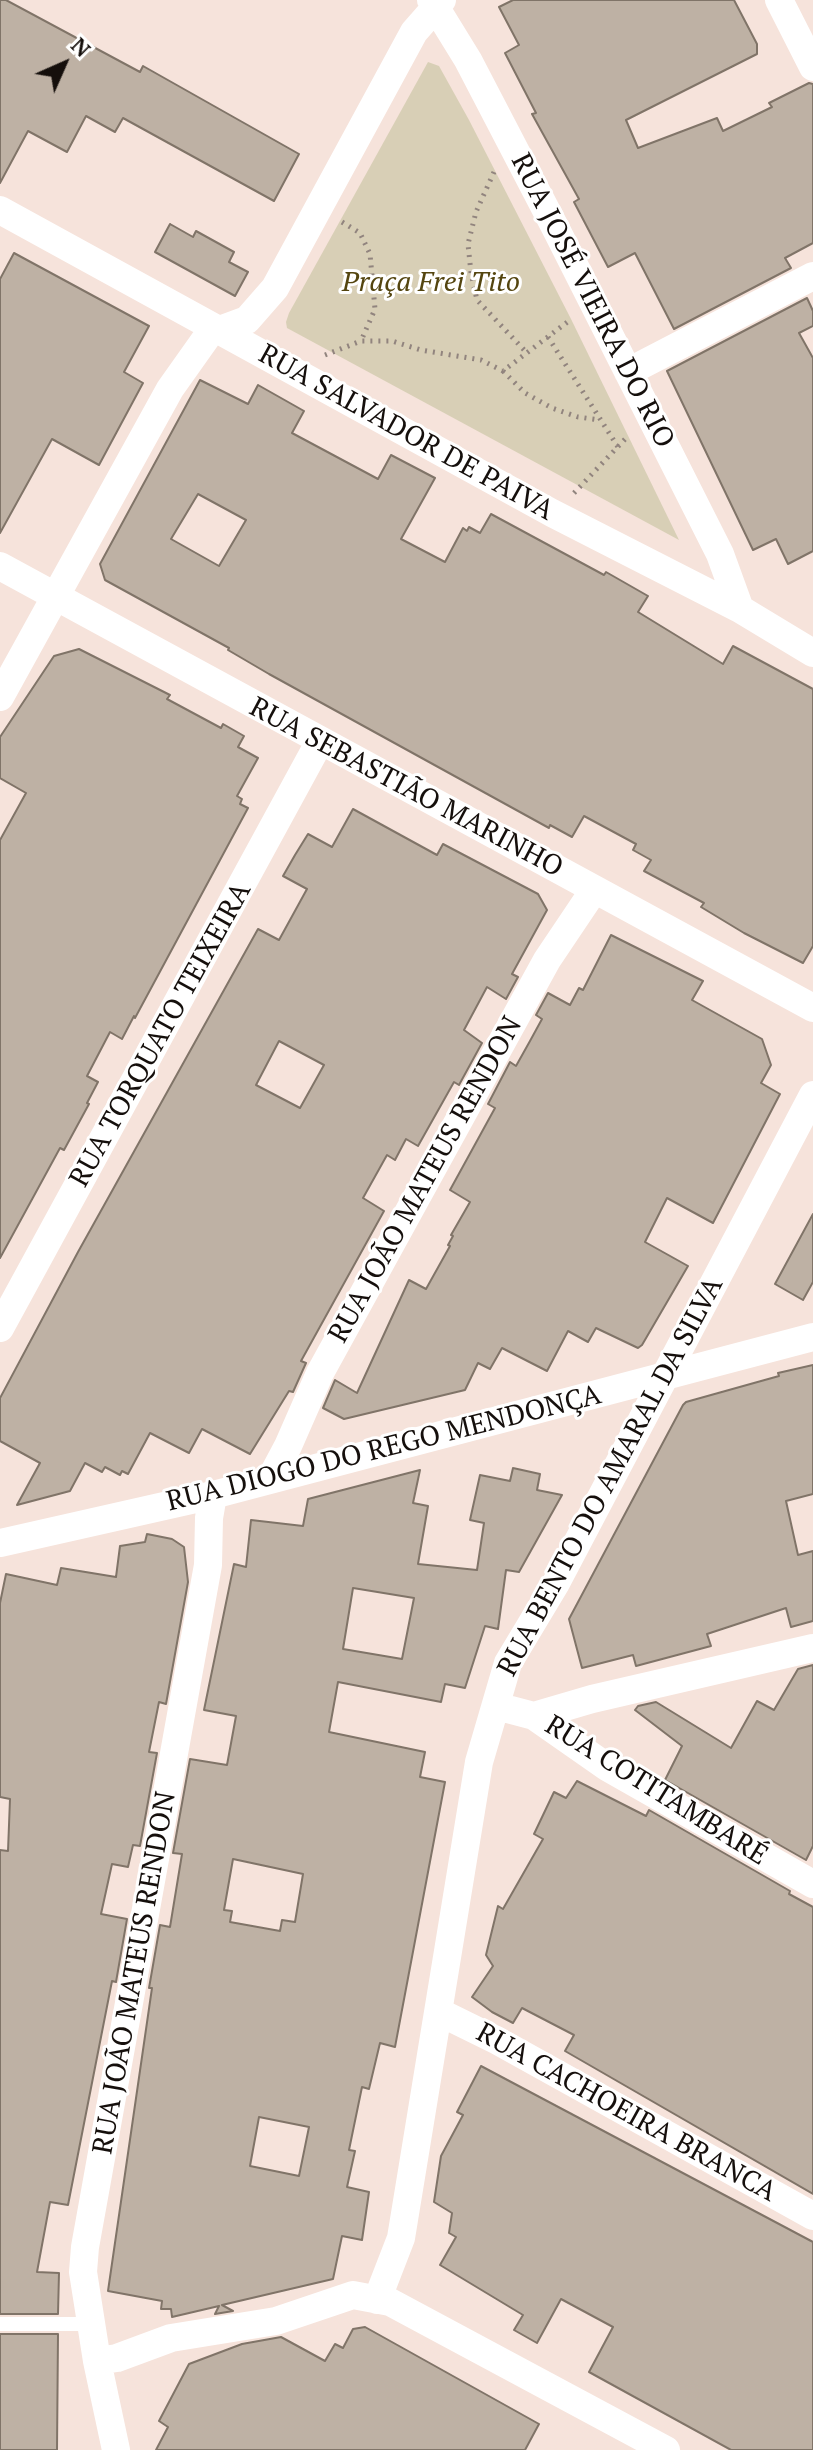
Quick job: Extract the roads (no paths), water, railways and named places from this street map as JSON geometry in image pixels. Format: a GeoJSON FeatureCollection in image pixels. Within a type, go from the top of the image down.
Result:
{"type":"FeatureCollection","features":[{"type":"Feature","properties":{"kind":"street"},"geometry":{"type":"LineString","coordinates":[[779,0],[813,67]]}},
{"type":"Feature","properties":{"kind":"street"},"geometry":{"type":"LineString","coordinates":[[0,697],[170,389],[209,334],[247,320],[275,288],[375,100],[414,32],[436,3]]}},
{"type":"Feature","properties":{"kind":"street","name":"RUA JOSÉ VIEIRA DO RIO"},"geometry":{"type":"LineString","coordinates":[[436,3],[509,138],[720,554],[740,609]]}},
{"type":"Feature","properties":{"kind":"street","name":"RUA SALVADOR DE PAIVA"},"geometry":{"type":"LineString","coordinates":[[0,210],[552,513],[740,609],[813,653]]}},
{"type":"Feature","properties":{"kind":"street"},"geometry":{"type":"LineString","coordinates":[[628,372],[813,276]]}},
{"type":"Feature","properties":{"kind":"street","name":"RUA SEBASTIÃO MARINHO"},"geometry":{"type":"LineString","coordinates":[[0,566],[813,1008]]}},
{"type":"Feature","properties":{"kind":"street","name":"RUA TORQUATO TEIXEIRA"},"geometry":{"type":"LineString","coordinates":[[0,1328],[320,741]]}},
{"type":"Feature","properties":{"kind":"street","name":"RUA JOÃO MATEUS RENDON"},"geometry":{"type":"LineString","coordinates":[[271,1478],[320,1373],[547,960],[594,890]]}},
{"type":"Feature","properties":{"kind":"street","name":"RUA BENTO DO AMARAL DA SILVA"},"geometry":{"type":"LineString","coordinates":[[377,2300],[401,2238],[479,1762],[508,1663],[556,1583],[813,1095]]}},
{"type":"Feature","properties":{"kind":"street","name":"RUA DIOGO DO REGO MENDONÇA"},"geometry":{"type":"LineString","coordinates":[[0,1543],[213,1495],[813,1337]]}},
{"type":"Feature","properties":{"kind":"street","name":"RUA JOÃO MATEUS RENDON"},"geometry":{"type":"LineString","coordinates":[[116,2450],[97,2361],[83,2272],[85,2247],[208,1565],[213,1495]]}},
{"type":"Feature","properties":{"kind":"street"},"geometry":{"type":"LineString","coordinates":[[534,1716],[592,1699],[813,1648]]}},
{"type":"Feature","properties":{"kind":"street","name":"RUA COTITAMBARÉ"},"geometry":{"type":"LineString","coordinates":[[496,1706],[534,1716],[607,1767],[813,1884]]}},
{"type":"Feature","properties":{"kind":"street","name":"RUA CACHOEIRA BRANCA"},"geometry":{"type":"LineString","coordinates":[[439,2012],[498,2041],[813,2216]]}},
{"type":"Feature","properties":{"kind":"street"},"geometry":{"type":"LineString","coordinates":[[97,2361],[117,2358],[171,2338],[276,2321],[353,2295],[390,2302],[666,2450]]}},
{"type":"Feature","properties":{"kind":"lane"},"geometry":{"type":"LineString","coordinates":[[0,2324],[91,2324]]}},
{"type":"Feature","properties":{"kind":"park label","name":"Praça Frei Tito"},"geometry":{"type":"Point","coordinates":[431,283]}}]}
